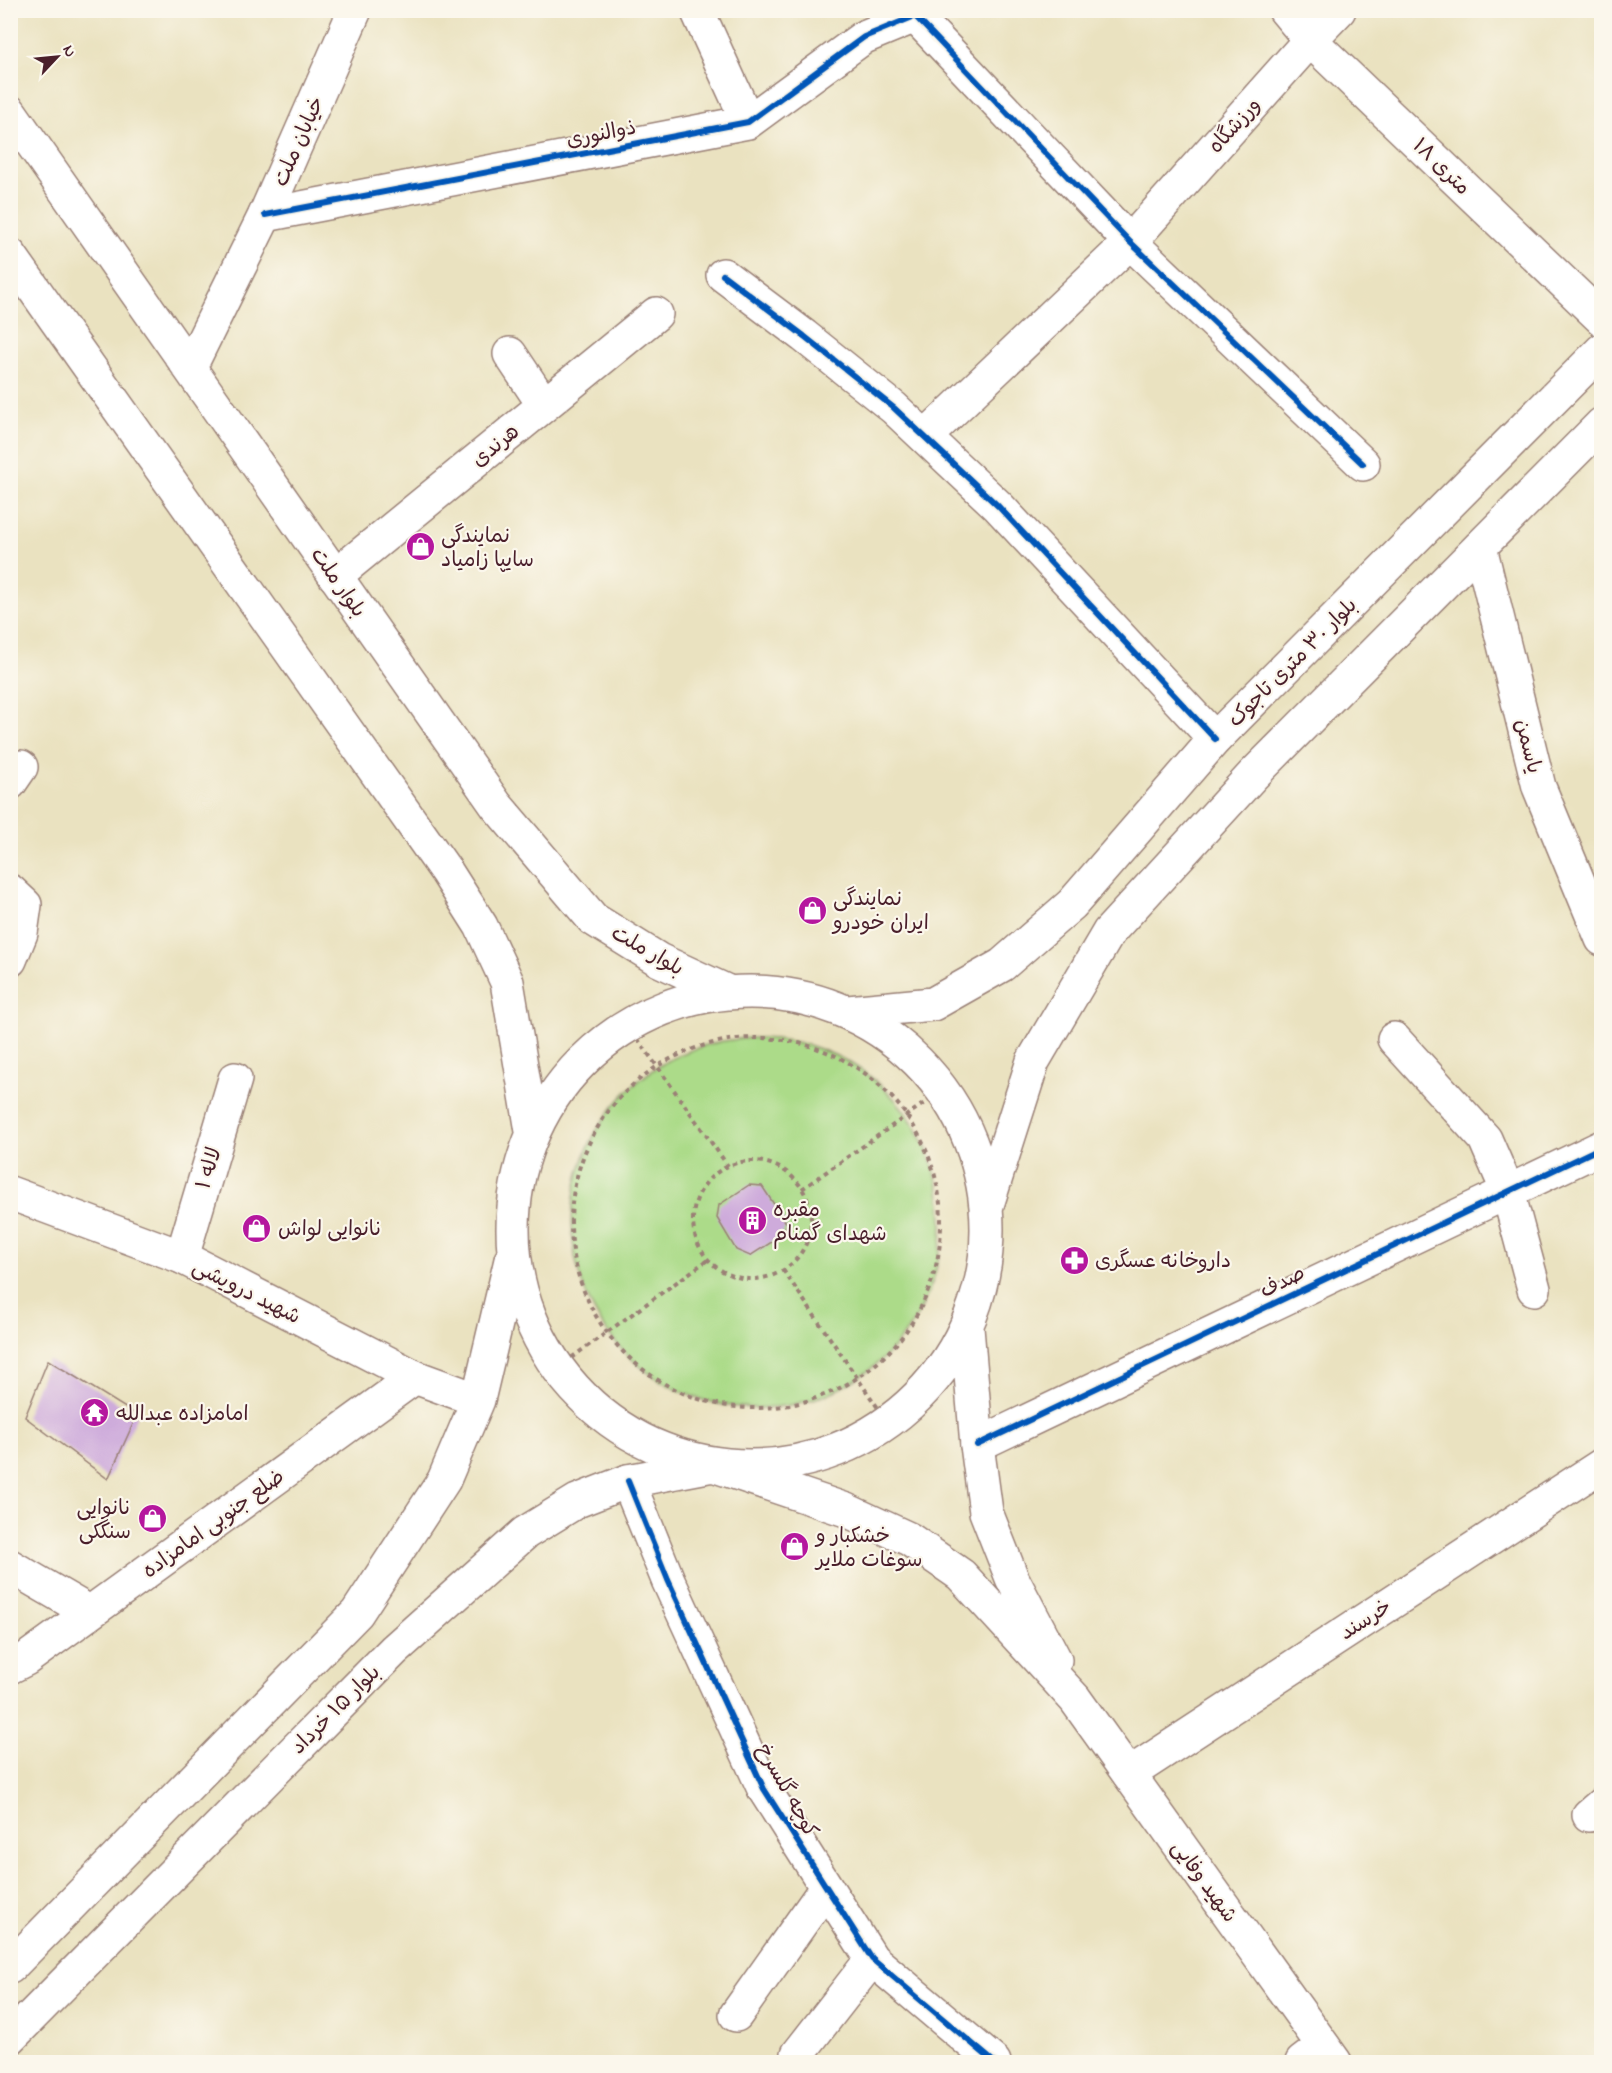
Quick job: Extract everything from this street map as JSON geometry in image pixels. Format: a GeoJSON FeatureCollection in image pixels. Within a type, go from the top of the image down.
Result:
{"type":"FeatureCollection","features":[{"type":"Feature","properties":{"kind":"main road","name":"خیابان ملت"},"geometry":{"type":"LineString","coordinates":[[189,367],[265,215],[355,10]]}},
{"type":"Feature","properties":{"kind":"main road"},"geometry":{"type":"LineString","coordinates":[[697,10],[748,122]]}},
{"type":"Feature","properties":{"kind":"main road","name":"۱۸ متری"},"geometry":{"type":"LineString","coordinates":[[1285,10],[1310,40],[1602,320]]}},
{"type":"Feature","properties":{"kind":"main road","name":"ورزشگاه"},"geometry":{"type":"LineString","coordinates":[[925,437],[1130,242],[1339,10]]}},
{"type":"Feature","properties":{"kind":"main road","name":"ذوالنوری"},"geometry":{"type":"LineString","coordinates":[[265,215],[748,122],[864,36],[915,16],[1130,242]]}},
{"type":"Feature","properties":{"kind":"main road","name":"بلوار ملت"},"geometry":{"type":"LineString","coordinates":[[10,112],[496,805],[593,919],[659,960],[726,991]]}},
{"type":"Feature","properties":{"kind":"main road"},"geometry":{"type":"LineString","coordinates":[[1130,242],[1363,464]]}},
{"type":"Feature","properties":{"kind":"main road"},"geometry":{"type":"LineString","coordinates":[[10,255],[446,871],[481,926],[507,982],[532,1131]]}},
{"type":"Feature","properties":{"kind":"main road"},"geometry":{"type":"LineString","coordinates":[[723,275],[894,408],[925,437],[998,506],[1215,739]]}},
{"type":"Feature","properties":{"kind":"main road","name":"هرندی"},"geometry":{"type":"LineString","coordinates":[[335,576],[656,314]]}},
{"type":"Feature","properties":{"kind":"main road","name":"بلوار ۳۰ متری تاجوک"},"geometry":{"type":"LineString","coordinates":[[848,1012],[933,1004],[1002,965],[1072,904],[1215,739],[1602,350]]}},
{"type":"Feature","properties":{"kind":"main road"},"geometry":{"type":"LineString","coordinates":[[510,354],[544,405]]}},
{"type":"Feature","properties":{"kind":"main road"},"geometry":{"type":"LineString","coordinates":[[987,1206],[1033,1061],[1109,932],[1253,775],[1602,424]]}},
{"type":"Feature","properties":{"kind":"main road","name":"یاسمن"},"geometry":{"type":"LineString","coordinates":[[1480,546],[1539,787],[1602,939]]}},
{"type":"Feature","properties":{"kind":"main road"},"geometry":{"type":"LineString","coordinates":[[10,891],[25,905],[21,933],[10,960]]}},
{"type":"Feature","properties":{"kind":"main road"},"geometry":{"type":"LineString","coordinates":[[10,1966],[357,1613],[444,1480],[478,1400],[513,1253],[515,1190],[532,1131],[556,1089],[589,1053],[627,1024],[674,1003],[726,991],[788,993],[848,1012],[900,1045],[943,1090],[973,1145],[987,1206],[985,1269],[967,1328],[934,1381],[889,1424],[849,1447],[805,1462],[759,1468],[713,1465]]}},
{"type":"Feature","properties":{"kind":"main road"},"geometry":{"type":"LineString","coordinates":[[1394,1039],[1485,1138],[1508,1192],[1534,1289]]}},
{"type":"Feature","properties":{"kind":"main road","name":"لاله ۱"},"geometry":{"type":"LineString","coordinates":[[182,1257],[235,1079]]}},
{"type":"Feature","properties":{"kind":"main road","name":"صدف"},"geometry":{"type":"LineString","coordinates":[[977,1445],[1602,1147]]}},
{"type":"Feature","properties":{"kind":"main road","name":"شهید درویشی"},"geometry":{"type":"LineString","coordinates":[[14,1202],[182,1257],[415,1377],[478,1400]]}},
{"type":"Feature","properties":{"kind":"main road"},"geometry":{"type":"LineString","coordinates":[[513,1253],[527,1313],[557,1368],[600,1414],[653,1447],[846,1510],[909,1539],[961,1575],[1075,1699]]}},
{"type":"Feature","properties":{"kind":"main road"},"geometry":{"type":"LineString","coordinates":[[967,1328],[977,1445],[986,1512],[1012,1578],[1075,1699]]}},
{"type":"Feature","properties":{"kind":"main road","name":"ضلع جنوبی امامزاده"},"geometry":{"type":"LineString","coordinates":[[10,1667],[26,1659],[415,1377]]}},
{"type":"Feature","properties":{"kind":"main road","name":"بلوار ۱۵ خرداد"},"geometry":{"type":"LineString","coordinates":[[10,2038],[394,1650],[525,1533],[577,1501],[628,1481],[713,1465]]}},
{"type":"Feature","properties":{"kind":"main road","name":"خرسند"},"geometry":{"type":"LineString","coordinates":[[1129,1774],[1602,1465]]}},
{"type":"Feature","properties":{"kind":"main road","name":"کوچه گلسرخ"},"geometry":{"type":"LineString","coordinates":[[628,1481],[668,1580],[764,1790],[872,1959],[994,2062]]}},
{"type":"Feature","properties":{"kind":"main road"},"geometry":{"type":"LineString","coordinates":[[10,1566],[89,1612]]}},
{"type":"Feature","properties":{"kind":"main road","name":"شهید وفایی"},"geometry":{"type":"LineString","coordinates":[[1075,1699],[1129,1774],[1320,2057]]}},
{"type":"Feature","properties":{"kind":"main road"},"geometry":{"type":"LineString","coordinates":[[736,2015],[826,1888]]}},
{"type":"Feature","properties":{"kind":"main road"},"geometry":{"type":"LineString","coordinates":[[798,2054],[872,1959]]}},
{"type":"Feature","properties":{"kind":"path"},"geometry":{"type":"LineString","coordinates":[[627,1024],[728,1166]]}},
{"type":"Feature","properties":{"kind":"path"},"geometry":{"type":"LineString","coordinates":[[757,1037],[792,1040],[827,1051],[860,1069],[891,1095],[907,1115],[932,1163],[941,1200],[942,1239],[939,1257],[935,1275],[918,1316],[893,1350],[859,1379],[820,1399],[781,1408],[742,1409],[691,1398],[645,1372],[624,1354],[606,1332],[588,1300],[575,1261],[571,1209],[583,1154],[600,1121],[623,1093],[656,1066],[675,1055],[722,1040],[757,1037]]}},
{"type":"Feature","properties":{"kind":"path"},"geometry":{"type":"LineString","coordinates":[[802,1189],[943,1090]]}},
{"type":"Feature","properties":{"kind":"path"},"geometry":{"type":"LineString","coordinates":[[744,1161],[760,1161],[791,1176],[802,1189],[809,1206],[810,1224],[806,1242],[797,1258],[783,1270],[768,1277],[752,1279],[736,1276],[721,1270],[700,1246],[694,1232],[694,1208],[703,1186],[714,1174],[728,1166],[744,1161]]}},
{"type":"Feature","properties":{"kind":"path"},"geometry":{"type":"LineString","coordinates":[[557,1368],[709,1259]]}},
{"type":"Feature","properties":{"kind":"path"},"geometry":{"type":"LineString","coordinates":[[783,1270],[889,1424]]}},
{"type":"Feature","properties":{"kind":"green space"},"geometry":{"type":"Polygon","coordinates":[[[739,1038],[775,1038],[811,1046],[844,1059],[875,1080],[900,1105],[921,1136],[928,1152],[939,1187],[942,1223],[939,1259],[921,1310],[900,1341],[875,1366],[844,1387],[811,1400],[775,1408],[739,1408],[703,1400],[670,1387],[639,1366],[614,1341],[593,1310],[580,1277],[572,1241],[572,1205],[580,1169],[593,1136],[614,1105],[639,1080],[670,1059],[703,1046],[739,1038]]]}},
{"type":"Feature","properties":{"kind":"building","name":"مقبره شهدای گمنام"},"geometry":{"type":"Polygon","coordinates":[[[749,1185],[762,1186],[787,1224],[781,1236],[750,1256],[736,1250],[717,1218],[719,1205],[749,1185]]]}},
{"type":"Feature","properties":{"kind":"building"},"geometry":{"type":"Polygon","coordinates":[[[48,1360],[137,1415],[108,1479],[25,1417],[48,1360]]]}},
{"type":"Feature","properties":{"kind":"cycle path"},"geometry":{"type":"LineString","coordinates":[[265,215],[748,122],[864,37],[915,16],[1130,242],[1363,464]]}},
{"type":"Feature","properties":{"kind":"cycle path"},"geometry":{"type":"LineString","coordinates":[[723,275],[894,408],[998,506],[1215,739]]}},
{"type":"Feature","properties":{"kind":"cycle path"},"geometry":{"type":"LineString","coordinates":[[977,1445],[1602,1147]]}},
{"type":"Feature","properties":{"kind":"cycle path"},"geometry":{"type":"LineString","coordinates":[[628,1481],[668,1580],[764,1789],[872,1959],[994,2062]]}},
{"type":"Feature","properties":{"kind":"place","name":"نمایندگی سایپا زامیاد"},"geometry":{"type":"Point","coordinates":[420,547]}},
{"type":"Feature","properties":{"kind":"place","name":"نمایندگی ایران خودرو"},"geometry":{"type":"Point","coordinates":[812,910]}},
{"type":"Feature","properties":{"kind":"place","name":"مقبره شهدای گمنام"},"geometry":{"type":"Point","coordinates":[752,1221]}},
{"type":"Feature","properties":{"kind":"place","name":"نانوایی لواش"},"geometry":{"type":"Point","coordinates":[257,1228]}},
{"type":"Feature","properties":{"kind":"place","name":"داروخانه عسگری"},"geometry":{"type":"Point","coordinates":[1074,1260]}},
{"type":"Feature","properties":{"kind":"place","name":"امامزاده عبدالله"},"geometry":{"type":"Point","coordinates":[95,1413]}},
{"type":"Feature","properties":{"kind":"place","name":"نانوایی سنگکی"},"geometry":{"type":"Point","coordinates":[152,1519]}},
{"type":"Feature","properties":{"kind":"place","name":"خشکبار و سوغات ملایر"},"geometry":{"type":"Point","coordinates":[795,1547]}}]}
